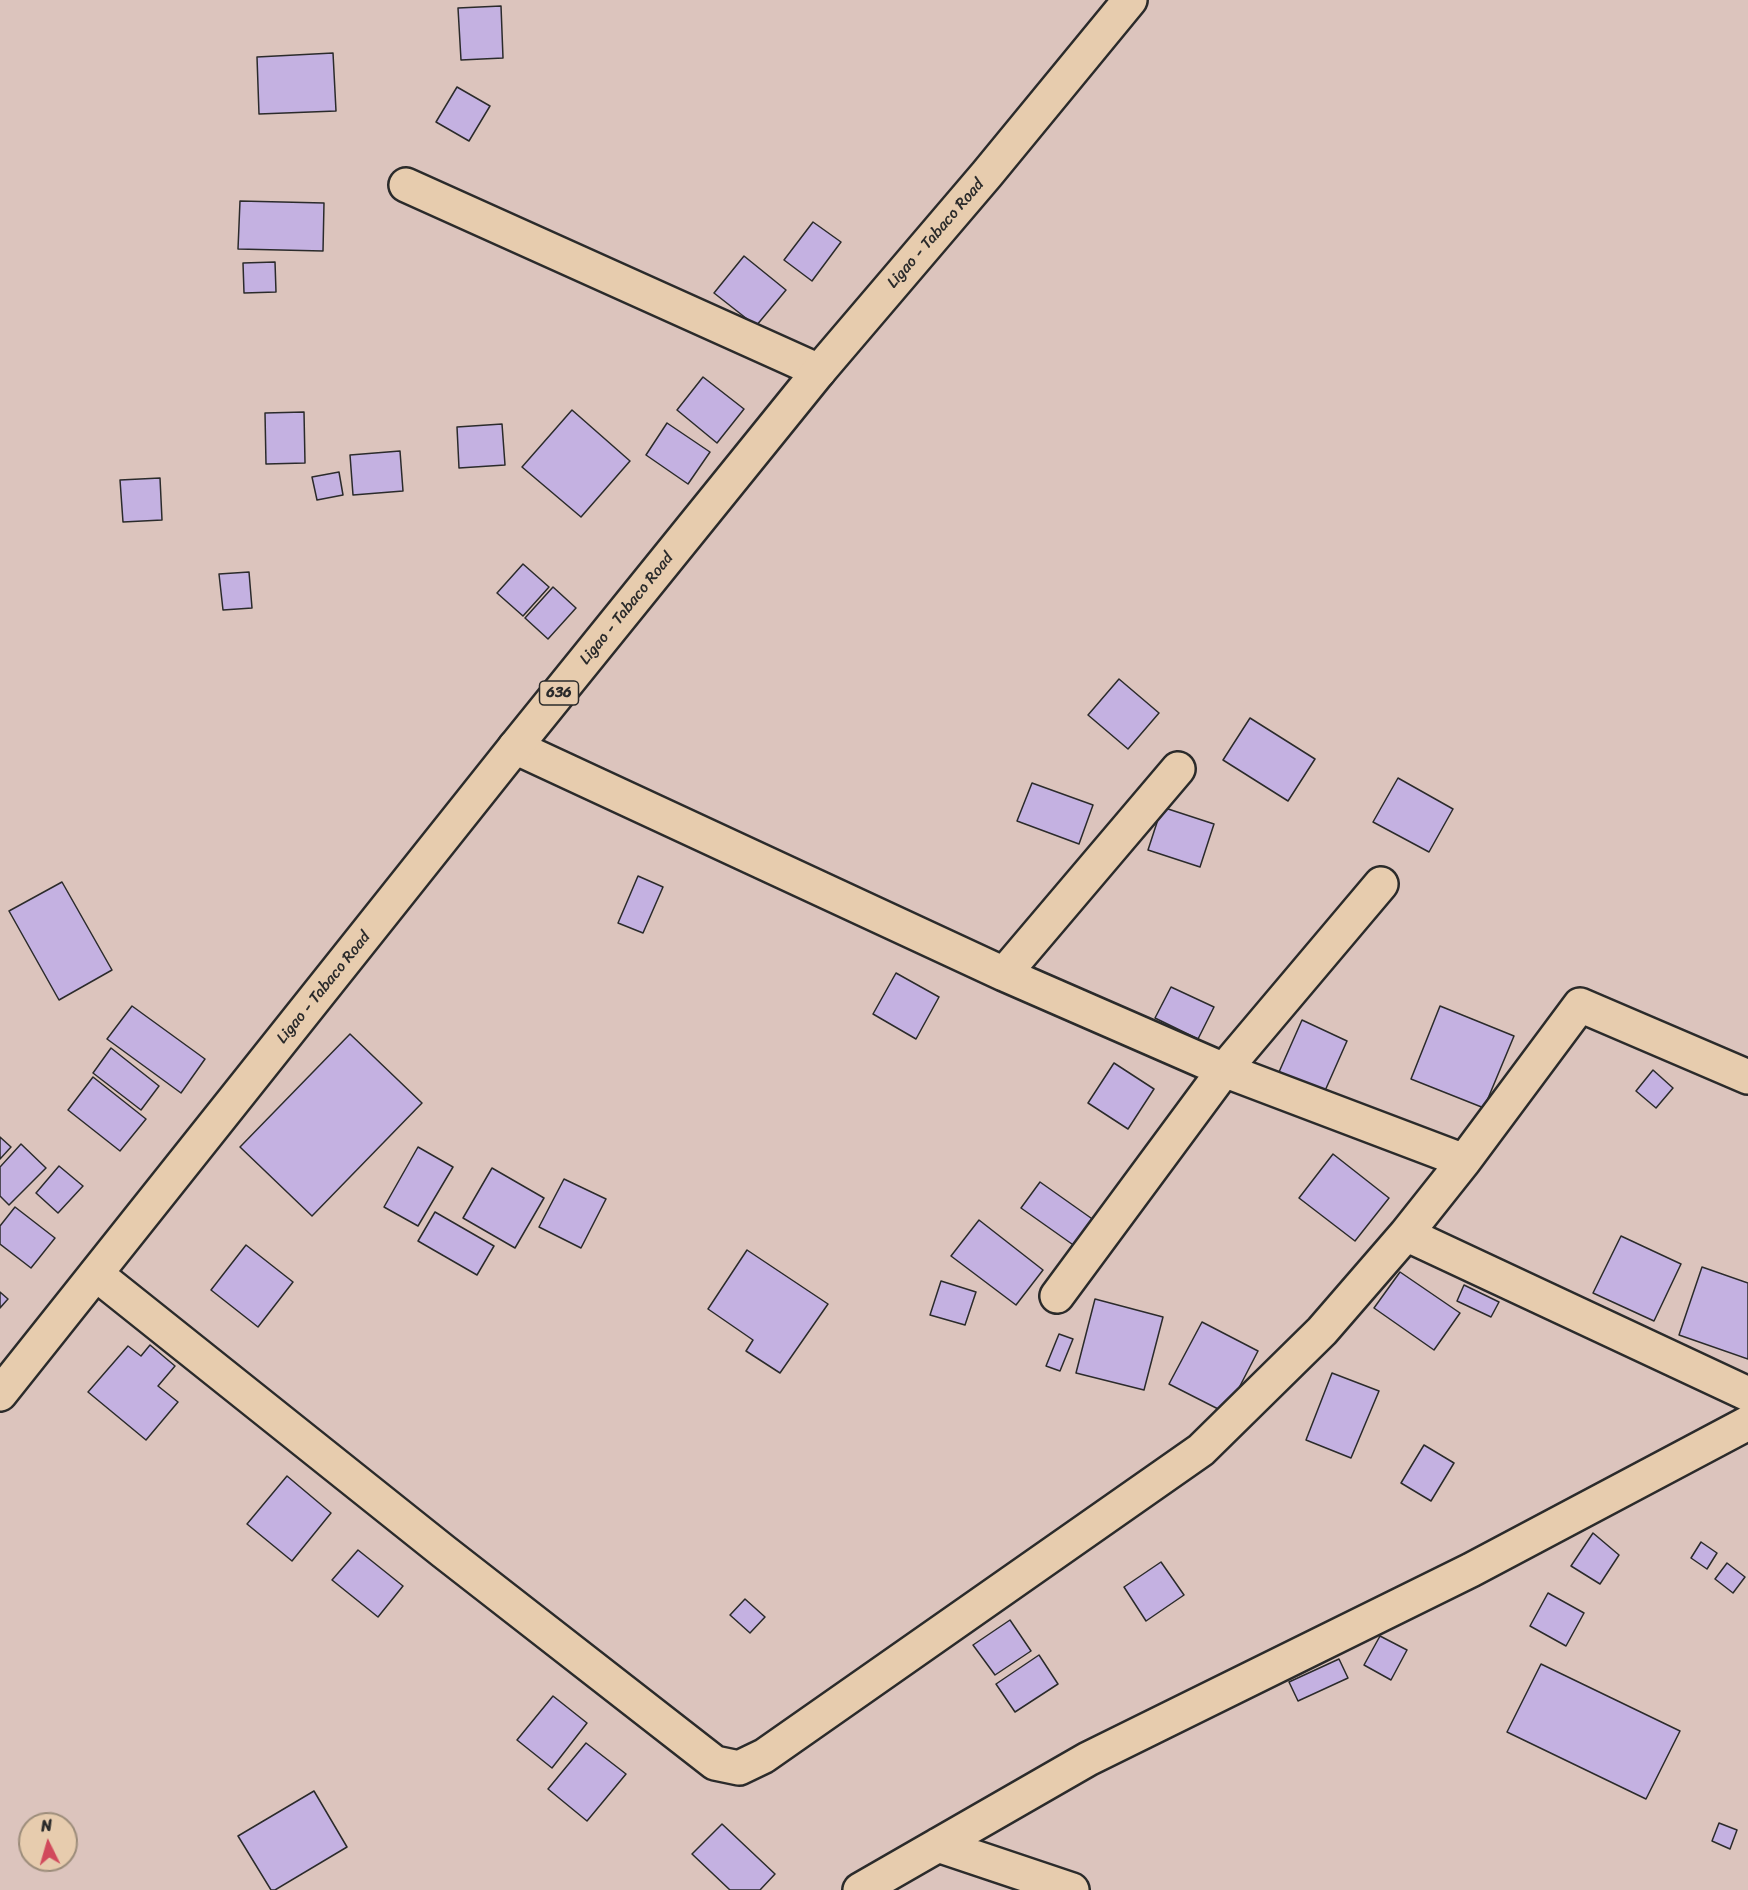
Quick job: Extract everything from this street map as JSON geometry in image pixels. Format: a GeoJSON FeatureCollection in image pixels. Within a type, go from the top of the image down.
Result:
{"type":"FeatureCollection","features":[{"type":"Feature","properties":{"kind":"street","name":"Ligao - Tabaco Road"},"geometry":{"type":"LineString","coordinates":[[0,1394],[819,371],[987,174],[1130,0]]}},
{"type":"Feature","properties":{"kind":"street"},"geometry":{"type":"LineString","coordinates":[[406,185],[819,371]]}},
{"type":"Feature","properties":{"kind":"street"},"geometry":{"type":"LineString","coordinates":[[516,747],[1004,974],[1224,1070],[1464,1161]]}},
{"type":"Feature","properties":{"kind":"street"},"geometry":{"type":"LineString","coordinates":[[1004,974],[1178,769]]}},
{"type":"Feature","properties":{"kind":"street"},"geometry":{"type":"LineString","coordinates":[[1057,1296],[1224,1070],[1382,884]]}},
{"type":"Feature","properties":{"kind":"street"},"geometry":{"type":"LineString","coordinates":[[96,1274],[443,1551],[715,1763],[739,1768],[764,1756],[1201,1450],[1322,1331],[1406,1234],[1464,1161],[1580,1005],[1748,1077]]}},
{"type":"Feature","properties":{"kind":"street"},"geometry":{"type":"LineString","coordinates":[[1406,1234],[1748,1394]]}},
{"type":"Feature","properties":{"kind":"street"},"geometry":{"type":"LineString","coordinates":[[860,1890],[1088,1759],[1471,1570],[1748,1423]]}},
{"type":"Feature","properties":{"kind":"street"},"geometry":{"type":"LineString","coordinates":[[938,1845],[1072,1890]]}},
{"type":"Feature","properties":{"kind":"building"},"geometry":{"type":"Polygon","coordinates":[[[501,6],[503,58],[461,60],[458,8],[501,6]]]}},
{"type":"Feature","properties":{"kind":"building"},"geometry":{"type":"Polygon","coordinates":[[[333,53],[336,111],[259,114],[257,57],[333,53]]]}},
{"type":"Feature","properties":{"kind":"building"},"geometry":{"type":"Polygon","coordinates":[[[457,87],[490,106],[469,141],[436,122],[457,87]]]}},
{"type":"Feature","properties":{"kind":"building"},"geometry":{"type":"Polygon","coordinates":[[[240,201],[324,203],[323,251],[238,249],[240,201]]]}},
{"type":"Feature","properties":{"kind":"building"},"geometry":{"type":"Polygon","coordinates":[[[813,222],[841,242],[812,281],[784,260],[813,222]]]}},
{"type":"Feature","properties":{"kind":"building"},"geometry":{"type":"Polygon","coordinates":[[[744,256],[786,290],[756,326],[714,293],[744,256]]]}},
{"type":"Feature","properties":{"kind":"building"},"geometry":{"type":"Polygon","coordinates":[[[275,262],[276,292],[244,293],[243,263],[275,262]]]}},
{"type":"Feature","properties":{"kind":"building"},"geometry":{"type":"Polygon","coordinates":[[[703,377],[744,409],[717,443],[677,410],[703,377]]]}},
{"type":"Feature","properties":{"kind":"building"},"geometry":{"type":"Polygon","coordinates":[[[572,410],[630,461],[581,517],[522,467],[572,410]]]}},
{"type":"Feature","properties":{"kind":"building"},"geometry":{"type":"Polygon","coordinates":[[[304,412],[305,463],[266,464],[265,413],[304,412]]]}},
{"type":"Feature","properties":{"kind":"building"},"geometry":{"type":"Polygon","coordinates":[[[667,423],[710,452],[688,484],[646,455],[667,423]]]}},
{"type":"Feature","properties":{"kind":"building"},"geometry":{"type":"Polygon","coordinates":[[[502,424],[505,465],[459,468],[457,427],[502,424]]]}},
{"type":"Feature","properties":{"kind":"building"},"geometry":{"type":"Polygon","coordinates":[[[400,451],[403,491],[353,495],[350,455],[400,451]]]}},
{"type":"Feature","properties":{"kind":"building"},"geometry":{"type":"Polygon","coordinates":[[[339,472],[343,495],[317,500],[312,477],[339,472]]]}},
{"type":"Feature","properties":{"kind":"building"},"geometry":{"type":"Polygon","coordinates":[[[160,478],[162,520],[123,522],[120,480],[160,478]]]}},
{"type":"Feature","properties":{"kind":"building"},"geometry":{"type":"Polygon","coordinates":[[[523,564],[549,587],[523,616],[497,593],[523,564]]]}},
{"type":"Feature","properties":{"kind":"building"},"geometry":{"type":"Polygon","coordinates":[[[249,572],[252,608],[223,610],[219,574],[249,572]]]}},
{"type":"Feature","properties":{"kind":"building"},"geometry":{"type":"Polygon","coordinates":[[[553,587],[576,608],[548,639],[525,618],[553,587]]]}},
{"type":"Feature","properties":{"kind":"building"},"geometry":{"type":"Polygon","coordinates":[[[1119,679],[1159,713],[1128,749],[1088,715],[1119,679]]]}},
{"type":"Feature","properties":{"kind":"building"},"geometry":{"type":"Polygon","coordinates":[[[1250,718],[1315,759],[1288,801],[1223,760],[1250,718]]]}},
{"type":"Feature","properties":{"kind":"building"},"geometry":{"type":"Polygon","coordinates":[[[1398,778],[1453,809],[1429,852],[1373,822],[1398,778]]]}},
{"type":"Feature","properties":{"kind":"building"},"geometry":{"type":"Polygon","coordinates":[[[1032,783],[1093,805],[1079,844],[1017,821],[1032,783]]]}},
{"type":"Feature","properties":{"kind":"building"},"geometry":{"type":"Polygon","coordinates":[[[1162,807],[1214,824],[1200,867],[1148,850],[1162,807]]]}},
{"type":"Feature","properties":{"kind":"building"},"geometry":{"type":"Polygon","coordinates":[[[638,876],[663,887],[643,933],[618,923],[638,876]]]}},
{"type":"Feature","properties":{"kind":"building"},"geometry":{"type":"Polygon","coordinates":[[[62,882],[112,970],[59,1000],[9,911],[62,882]]]}},
{"type":"Feature","properties":{"kind":"building"},"geometry":{"type":"Polygon","coordinates":[[[896,973],[939,997],[916,1039],[873,1014],[896,973]]]}},
{"type":"Feature","properties":{"kind":"building"},"geometry":{"type":"Polygon","coordinates":[[[1171,987],[1214,1007],[1198,1039],[1155,1018],[1171,987]]]}},
{"type":"Feature","properties":{"kind":"building"},"geometry":{"type":"Polygon","coordinates":[[[132,1006],[205,1059],[181,1093],[107,1039],[132,1006]]]}},
{"type":"Feature","properties":{"kind":"building"},"geometry":{"type":"Polygon","coordinates":[[[1440,1006],[1514,1036],[1484,1108],[1411,1079],[1440,1006]]]}},
{"type":"Feature","properties":{"kind":"building"},"geometry":{"type":"Polygon","coordinates":[[[1302,1020],[1347,1041],[1324,1093],[1279,1072],[1302,1020]]]}},
{"type":"Feature","properties":{"kind":"building"},"geometry":{"type":"Polygon","coordinates":[[[350,1034],[422,1103],[312,1216],[240,1147],[350,1034]]]}},
{"type":"Feature","properties":{"kind":"building"},"geometry":{"type":"Polygon","coordinates":[[[111,1048],[159,1086],[141,1110],[93,1073],[111,1048]]]}},
{"type":"Feature","properties":{"kind":"building"},"geometry":{"type":"Polygon","coordinates":[[[1114,1063],[1154,1089],[1128,1129],[1088,1103],[1114,1063]]]}},
{"type":"Feature","properties":{"kind":"building"},"geometry":{"type":"Polygon","coordinates":[[[1653,1070],[1673,1088],[1656,1108],[1636,1091],[1653,1070]]]}},
{"type":"Feature","properties":{"kind":"building"},"geometry":{"type":"Polygon","coordinates":[[[93,1077],[146,1119],[120,1151],[68,1110],[93,1077]]]}},
{"type":"Feature","properties":{"kind":"building"},"geometry":{"type":"Polygon","coordinates":[[[0,1137],[11,1147],[0,1159],[0,1137]]]}},
{"type":"Feature","properties":{"kind":"building"},"geometry":{"type":"Polygon","coordinates":[[[21,1144],[46,1168],[9,1205],[0,1196],[0,1167],[21,1144]]]}},
{"type":"Feature","properties":{"kind":"building"},"geometry":{"type":"Polygon","coordinates":[[[418,1147],[453,1167],[418,1226],[384,1207],[418,1147]]]}},
{"type":"Feature","properties":{"kind":"building"},"geometry":{"type":"Polygon","coordinates":[[[1333,1154],[1389,1198],[1355,1241],[1299,1198],[1333,1154]]]}},
{"type":"Feature","properties":{"kind":"building"},"geometry":{"type":"Polygon","coordinates":[[[59,1166],[83,1186],[58,1213],[36,1193],[59,1166]]]}},
{"type":"Feature","properties":{"kind":"building"},"geometry":{"type":"Polygon","coordinates":[[[492,1168],[544,1198],[515,1248],[463,1218],[492,1168]]]}},
{"type":"Feature","properties":{"kind":"building"},"geometry":{"type":"Polygon","coordinates":[[[564,1179],[606,1199],[581,1248],[539,1227],[564,1179]]]}},
{"type":"Feature","properties":{"kind":"building"},"geometry":{"type":"Polygon","coordinates":[[[1040,1182],[1098,1223],[1079,1249],[1021,1208],[1040,1182]]]}},
{"type":"Feature","properties":{"kind":"building"},"geometry":{"type":"Polygon","coordinates":[[[15,1207],[55,1238],[31,1268],[0,1244],[0,1226],[15,1207]]]}},
{"type":"Feature","properties":{"kind":"building"},"geometry":{"type":"Polygon","coordinates":[[[435,1212],[494,1246],[477,1275],[418,1241],[435,1212]]]}},
{"type":"Feature","properties":{"kind":"building"},"geometry":{"type":"Polygon","coordinates":[[[979,1220],[1043,1270],[1016,1305],[951,1256],[979,1220]]]}},
{"type":"Feature","properties":{"kind":"building"},"geometry":{"type":"Polygon","coordinates":[[[1621,1236],[1681,1264],[1654,1321],[1593,1293],[1621,1236]]]}},
{"type":"Feature","properties":{"kind":"building"},"geometry":{"type":"Polygon","coordinates":[[[246,1245],[293,1282],[258,1327],[211,1290],[246,1245]]]}},
{"type":"Feature","properties":{"kind":"building"},"geometry":{"type":"Polygon","coordinates":[[[747,1250],[828,1304],[780,1373],[746,1351],[753,1340],[708,1309],[747,1250]]]}},
{"type":"Feature","properties":{"kind":"building"},"geometry":{"type":"Polygon","coordinates":[[[1702,1267],[1748,1283],[1748,1359],[1679,1335],[1702,1267]]]}},
{"type":"Feature","properties":{"kind":"building"},"geometry":{"type":"Polygon","coordinates":[[[1400,1272],[1460,1313],[1434,1350],[1374,1308],[1400,1272]]]}},
{"type":"Feature","properties":{"kind":"building"},"geometry":{"type":"Polygon","coordinates":[[[941,1281],[976,1292],[965,1325],[930,1315],[941,1281]]]}},
{"type":"Feature","properties":{"kind":"building"},"geometry":{"type":"Polygon","coordinates":[[[1464,1285],[1499,1302],[1491,1317],[1457,1301],[1464,1285]]]}},
{"type":"Feature","properties":{"kind":"building"},"geometry":{"type":"Polygon","coordinates":[[[0,1292],[8,1299],[0,1308],[0,1292]]]}},
{"type":"Feature","properties":{"kind":"building"},"geometry":{"type":"Polygon","coordinates":[[[1095,1299],[1163,1317],[1144,1390],[1076,1373],[1095,1299]]]}},
{"type":"Feature","properties":{"kind":"building"},"geometry":{"type":"Polygon","coordinates":[[[1202,1322],[1258,1351],[1226,1413],[1169,1384],[1202,1322]]]}},
{"type":"Feature","properties":{"kind":"building"},"geometry":{"type":"Polygon","coordinates":[[[1059,1334],[1073,1339],[1060,1371],[1046,1366],[1059,1334]]]}},
{"type":"Feature","properties":{"kind":"building"},"geometry":{"type":"Polygon","coordinates":[[[150,1345],[175,1366],[158,1386],[178,1402],[146,1440],[88,1392],[128,1346],[141,1356],[150,1345]]]}},
{"type":"Feature","properties":{"kind":"building"},"geometry":{"type":"Polygon","coordinates":[[[1332,1373],[1379,1391],[1351,1458],[1306,1440],[1332,1373]]]}},
{"type":"Feature","properties":{"kind":"building"},"geometry":{"type":"Polygon","coordinates":[[[1424,1445],[1454,1463],[1431,1501],[1401,1483],[1424,1445]]]}},
{"type":"Feature","properties":{"kind":"building"},"geometry":{"type":"Polygon","coordinates":[[[287,1476],[331,1513],[292,1561],[247,1524],[287,1476]]]}},
{"type":"Feature","properties":{"kind":"building"},"geometry":{"type":"Polygon","coordinates":[[[1593,1533],[1619,1555],[1600,1584],[1571,1566],[1593,1533]]]}},
{"type":"Feature","properties":{"kind":"building"},"geometry":{"type":"Polygon","coordinates":[[[1701,1542],[1717,1553],[1707,1569],[1691,1558],[1701,1542]]]}},
{"type":"Feature","properties":{"kind":"building"},"geometry":{"type":"Polygon","coordinates":[[[358,1550],[403,1586],[378,1617],[332,1580],[358,1550]]]}},
{"type":"Feature","properties":{"kind":"building"},"geometry":{"type":"Polygon","coordinates":[[[1161,1562],[1184,1595],[1146,1621],[1124,1587],[1161,1562]]]}},
{"type":"Feature","properties":{"kind":"building"},"geometry":{"type":"Polygon","coordinates":[[[1727,1563],[1745,1577],[1733,1593],[1715,1579],[1727,1563]]]}},
{"type":"Feature","properties":{"kind":"building"},"geometry":{"type":"Polygon","coordinates":[[[1548,1593],[1584,1613],[1566,1646],[1530,1626],[1548,1593]]]}},
{"type":"Feature","properties":{"kind":"building"},"geometry":{"type":"Polygon","coordinates":[[[745,1599],[765,1617],[750,1633],[730,1615],[745,1599]]]}},
{"type":"Feature","properties":{"kind":"building"},"geometry":{"type":"Polygon","coordinates":[[[1010,1620],[1031,1651],[995,1675],[973,1645],[1010,1620]]]}},
{"type":"Feature","properties":{"kind":"building"},"geometry":{"type":"Polygon","coordinates":[[[1380,1636],[1407,1650],[1391,1680],[1364,1665],[1380,1636]]]}},
{"type":"Feature","properties":{"kind":"building"},"geometry":{"type":"Polygon","coordinates":[[[1039,1655],[1058,1684],[1015,1712],[996,1684],[1039,1655]]]}},
{"type":"Feature","properties":{"kind":"building"},"geometry":{"type":"Polygon","coordinates":[[[1339,1659],[1348,1678],[1298,1701],[1289,1682],[1339,1659]]]}},
{"type":"Feature","properties":{"kind":"building"},"geometry":{"type":"Polygon","coordinates":[[[1541,1664],[1680,1731],[1646,1799],[1507,1732],[1541,1664]]]}},
{"type":"Feature","properties":{"kind":"building"},"geometry":{"type":"Polygon","coordinates":[[[553,1696],[587,1723],[552,1768],[517,1740],[553,1696]]]}},
{"type":"Feature","properties":{"kind":"building"},"geometry":{"type":"Polygon","coordinates":[[[586,1743],[626,1774],[587,1821],[548,1789],[586,1743]]]}},
{"type":"Feature","properties":{"kind":"building"},"geometry":{"type":"Polygon","coordinates":[[[314,1791],[347,1847],[275,1890],[271,1890],[238,1836],[314,1791]]]}},
{"type":"Feature","properties":{"kind":"building"},"geometry":{"type":"Polygon","coordinates":[[[1719,1823],[1737,1830],[1730,1849],[1712,1841],[1719,1823]]]}},
{"type":"Feature","properties":{"kind":"building"},"geometry":{"type":"Polygon","coordinates":[[[722,1824],[775,1874],[760,1890],[730,1890],[692,1854],[722,1824]]]}}]}
